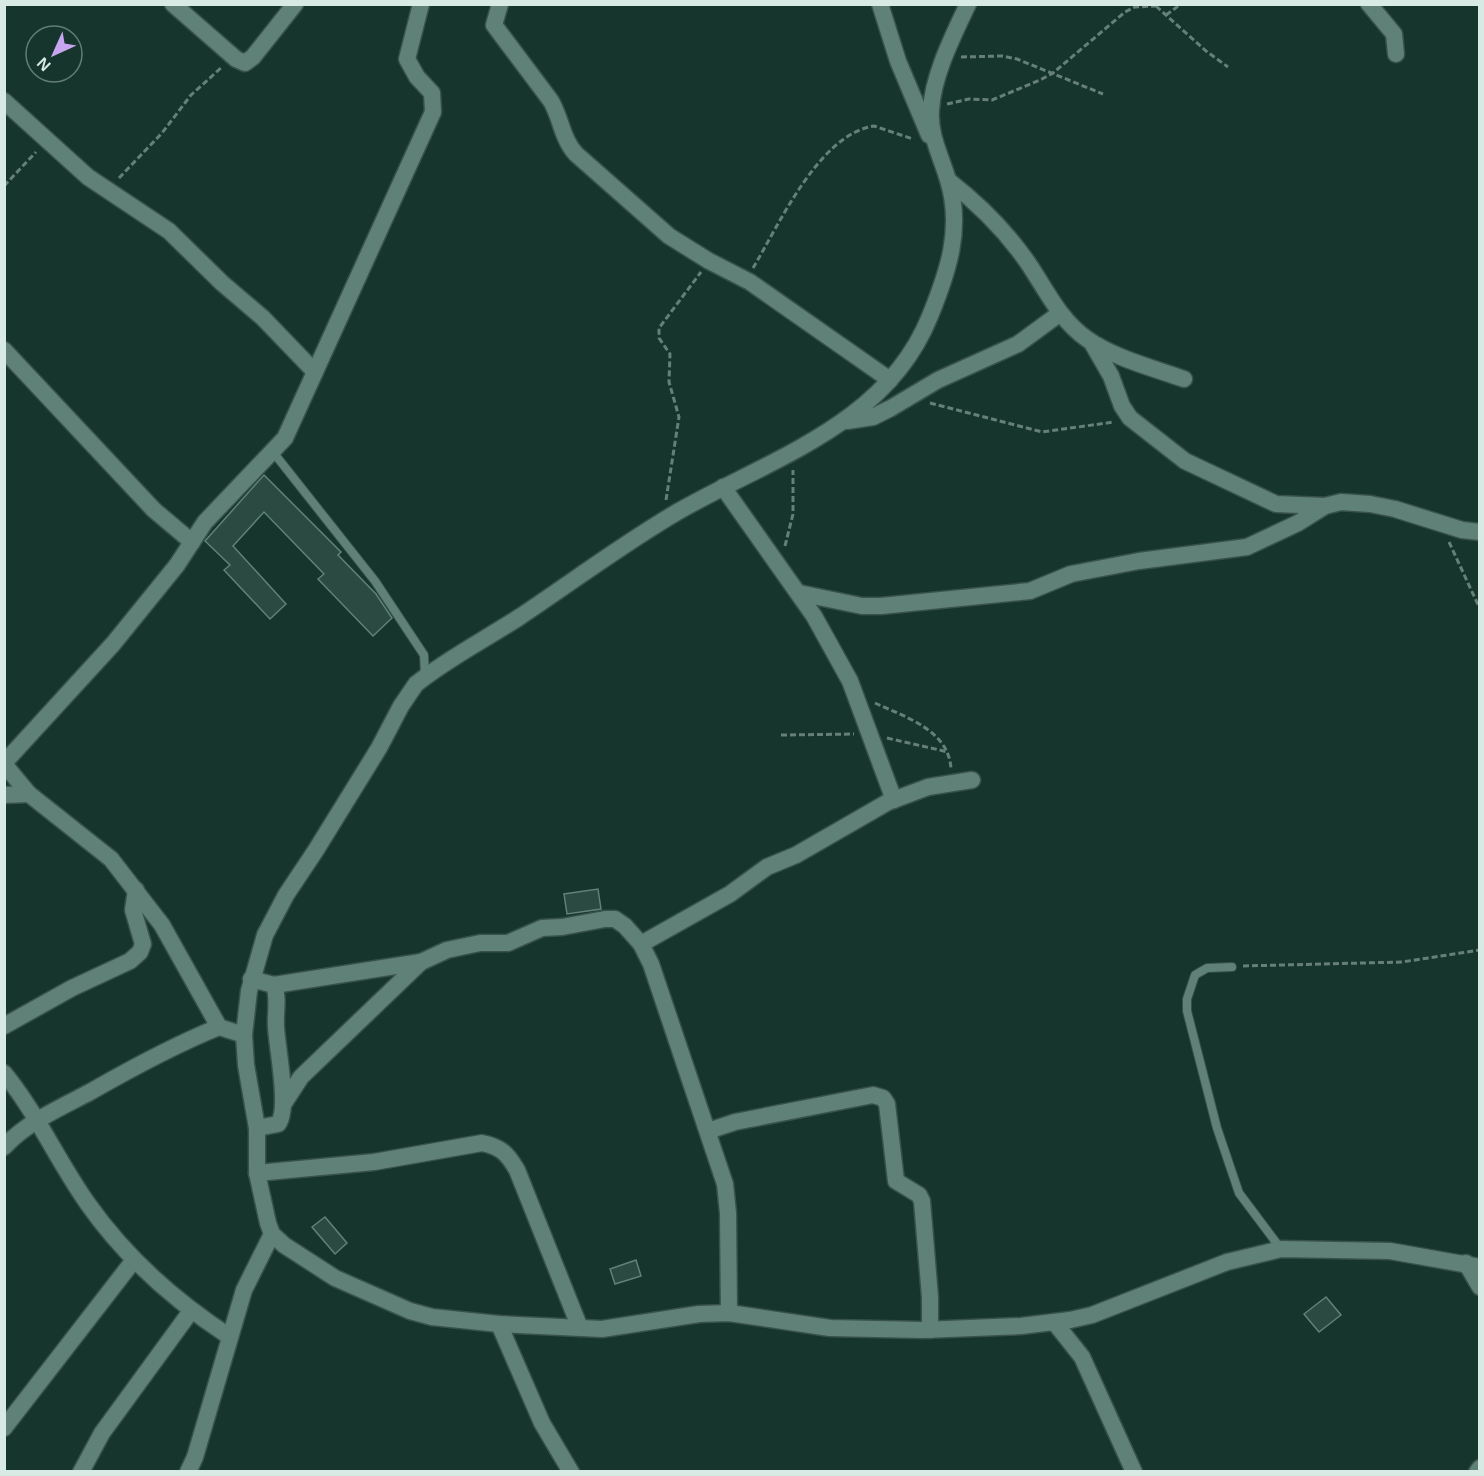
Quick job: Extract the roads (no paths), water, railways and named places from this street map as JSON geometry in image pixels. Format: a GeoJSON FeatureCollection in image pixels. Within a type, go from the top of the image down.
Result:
{"type":"FeatureCollection","features":[{"type":"Feature","properties":{"kind":"street"},"geometry":{"type":"LineString","coordinates":[[173,4],[236,59],[245,63],[253,57],[295,4]]}},
{"type":"Feature","properties":{"kind":"street"},"geometry":{"type":"LineString","coordinates":[[219,1027],[162,925],[111,859],[29,794],[4,763],[113,644],[177,565],[205,522],[273,452],[291,428],[433,112],[432,93],[413,71],[407,59],[421,4]]}},
{"type":"Feature","properties":{"kind":"street"},"geometry":{"type":"LineString","coordinates":[[500,4],[494,25],[551,101],[569,147],[669,236],[709,261],[746,280],[890,380]]}},
{"type":"Feature","properties":{"kind":"street"},"geometry":{"type":"LineString","coordinates":[[880,4],[898,61],[926,129],[937,148],[949,181],[955,228],[951,260],[929,320],[890,380],[866,405],[846,421],[795,451],[664,519],[425,677],[401,706],[379,748],[286,895],[266,935],[251,979],[244,1035],[251,1103],[257,1128],[257,1173],[272,1234],[300,1257],[335,1278],[410,1311],[432,1317],[499,1324],[580,1328],[627,1327],[699,1314],[729,1313],[830,1328],[930,1330],[1055,1323],[1092,1315],[1227,1262],[1281,1249],[1390,1251],[1473,1265],[1479,1287]]}},
{"type":"Feature","properties":{"kind":"street"},"geometry":{"type":"LineString","coordinates":[[937,148],[931,108],[945,60],[968,4]]}},
{"type":"Feature","properties":{"kind":"street"},"geometry":{"type":"LineString","coordinates":[[1370,4],[1394,34],[1396,54]]}},
{"type":"Feature","properties":{"kind":"street"},"geometry":{"type":"LineString","coordinates":[[4,102],[48,139],[74,165],[101,186],[169,231],[222,283],[263,318],[315,372]]}},
{"type":"Feature","properties":{"kind":"street"},"geometry":{"type":"LineString","coordinates":[[949,181],[974,200],[997,224],[1027,261],[1059,314],[1092,343],[1111,376],[1122,406],[1137,424],[1201,471],[1254,491],[1276,504],[1325,506],[1341,502],[1370,504],[1479,532]]}},
{"type":"Feature","properties":{"kind":"street"},"geometry":{"type":"LineString","coordinates":[[846,421],[873,417],[938,380],[1017,344],[1059,314]]}},
{"type":"Feature","properties":{"kind":"street"},"geometry":{"type":"LineString","coordinates":[[1092,343],[1184,379]]}},
{"type":"Feature","properties":{"kind":"street"},"geometry":{"type":"LineString","coordinates":[[4,350],[154,510],[192,542]]}},
{"type":"Feature","properties":{"kind":"street"},"geometry":{"type":"LineString","coordinates":[[723,487],[799,593],[824,635],[854,693],[894,800]]}},
{"type":"Feature","properties":{"kind":"street"},"geometry":{"type":"LineString","coordinates":[[799,593],[862,606],[880,606],[1030,591],[1071,574],[1139,561],[1247,547],[1298,523],[1325,506]]}},
{"type":"Feature","properties":{"kind":"street"},"geometry":{"type":"LineString","coordinates":[[641,944],[730,894],[767,867],[796,855],[894,800],[928,787],[972,780]]}},
{"type":"Feature","properties":{"kind":"street"},"geometry":{"type":"LineString","coordinates":[[4,795],[29,794]]}},
{"type":"Feature","properties":{"kind":"street"},"geometry":{"type":"LineString","coordinates":[[4,1026],[72,988],[130,961],[140,952],[143,944],[133,910],[136,890]]}},
{"type":"Feature","properties":{"kind":"street"},"geometry":{"type":"LineString","coordinates":[[251,979],[274,985],[421,962],[447,950],[480,944],[508,943],[542,928],[562,927],[604,919],[615,920],[625,926],[641,944],[651,964],[725,1184],[728,1213],[729,1313]]}},
{"type":"Feature","properties":{"kind":"street"},"geometry":{"type":"LineString","coordinates":[[257,1128],[278,1124],[284,1103],[308,1070],[421,962]]}},
{"type":"Feature","properties":{"kind":"street"},"geometry":{"type":"LineString","coordinates":[[274,985],[277,993],[276,1028],[281,1052],[280,1079],[284,1103]]}},
{"type":"Feature","properties":{"kind":"street"},"geometry":{"type":"LineString","coordinates":[[4,1147],[36,1121],[149,1059],[219,1027],[244,1035]]}},
{"type":"Feature","properties":{"kind":"street"},"geometry":{"type":"LineString","coordinates":[[4,1073],[88,1204],[134,1260],[191,1311],[230,1337]]}},
{"type":"Feature","properties":{"kind":"street"},"geometry":{"type":"LineString","coordinates":[[708,1131],[735,1122],[837,1102],[876,1095],[883,1098],[886,1104],[896,1181],[920,1197],[922,1201],[930,1286],[930,1330]]}},
{"type":"Feature","properties":{"kind":"street"},"geometry":{"type":"LineString","coordinates":[[257,1173],[374,1162],[482,1143],[498,1146],[508,1154],[517,1170],[580,1328]]}},
{"type":"Feature","properties":{"kind":"street"},"geometry":{"type":"LineString","coordinates":[[188,1472],[195,1457],[244,1290],[272,1234]]}},
{"type":"Feature","properties":{"kind":"street"},"geometry":{"type":"LineString","coordinates":[[7,1420],[134,1260]]}},
{"type":"Feature","properties":{"kind":"street"},"geometry":{"type":"LineString","coordinates":[[81,1472],[102,1433],[191,1311]]}},
{"type":"Feature","properties":{"kind":"street"},"geometry":{"type":"LineString","coordinates":[[1055,1323],[1082,1357],[1134,1472]]}},
{"type":"Feature","properties":{"kind":"street"},"geometry":{"type":"LineString","coordinates":[[499,1324],[542,1423],[570,1472]]}},
{"type":"Feature","properties":{"kind":"lane"},"geometry":{"type":"LineString","coordinates":[[273,452],[344,540],[394,609],[424,655],[425,677]]}},
{"type":"Feature","properties":{"kind":"lane"},"geometry":{"type":"LineString","coordinates":[[1232,967],[1203,969],[1195,975],[1187,999],[1187,1011],[1216,1128],[1239,1193],[1256,1219],[1281,1249]]}}]}
